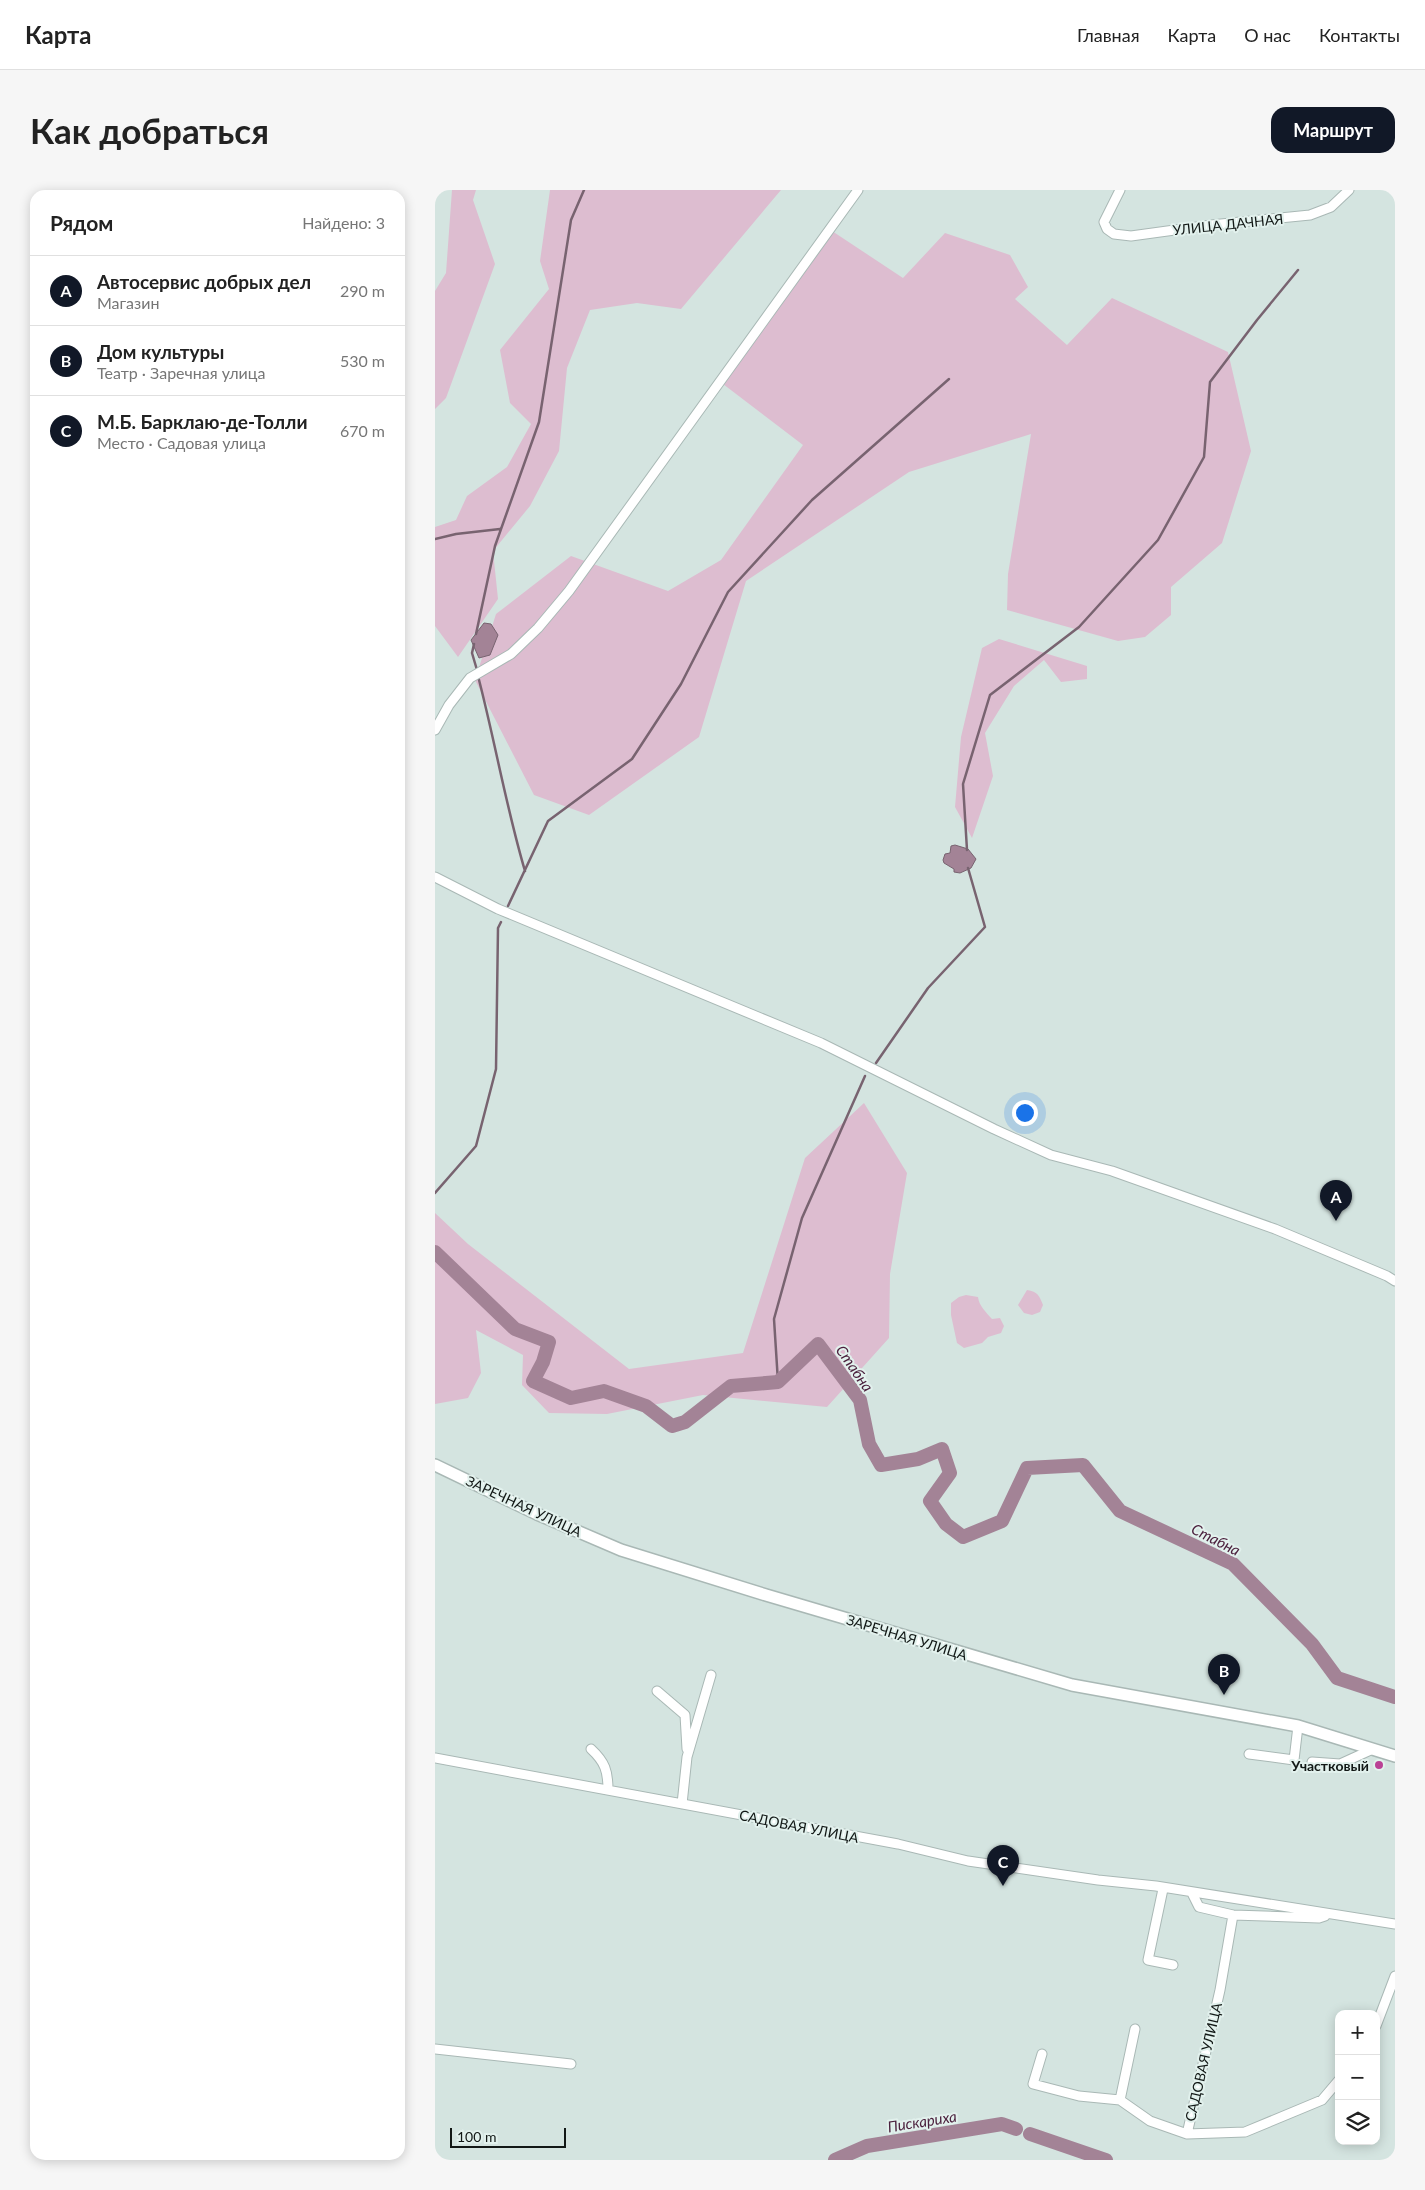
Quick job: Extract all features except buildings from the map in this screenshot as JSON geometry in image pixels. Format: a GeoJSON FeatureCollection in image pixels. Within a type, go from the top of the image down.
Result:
{"type":"FeatureCollection","features":[{"type":"Feature","properties":{"kind":"street"},"geometry":{"type":"LineString","coordinates":[[435,730],[449,705],[473,676],[511,654],[538,628],[569,591],[858,190]]}},
{"type":"Feature","properties":{"kind":"street","name":"УЛИЦА ДАЧНАЯ"},"geometry":{"type":"LineString","coordinates":[[1120,190],[1104,222],[1107,228],[1114,234],[1131,236],[1211,224],[1310,215],[1331,208],[1349,190]]}},
{"type":"Feature","properties":{"kind":"street"},"geometry":{"type":"LineString","coordinates":[[435,877],[498,909],[821,1043],[994,1129],[1051,1154],[1112,1171],[1275,1229],[1395,1281]]}},
{"type":"Feature","properties":{"kind":"street","name":"ЗАРЕЧНАЯ УЛИЦА"},"geometry":{"type":"LineString","coordinates":[[435,1465],[537,1514],[621,1550],[766,1595],[1072,1685],[1298,1726],[1395,1756]]}},
{"type":"Feature","properties":{"kind":"street"},"geometry":{"type":"LineString","coordinates":[[687,1757],[711,1675]]}},
{"type":"Feature","properties":{"kind":"street"},"geometry":{"type":"LineString","coordinates":[[657,1691],[685,1716],[687,1757],[682,1804]]}},
{"type":"Feature","properties":{"kind":"street"},"geometry":{"type":"LineString","coordinates":[[1249,1754],[1294,1760],[1298,1726]]}},
{"type":"Feature","properties":{"kind":"street"},"geometry":{"type":"LineString","coordinates":[[591,1749],[599,1756],[608,1772],[608,1790]]}},
{"type":"Feature","properties":{"kind":"street"},"geometry":{"type":"LineString","coordinates":[[1312,1762],[1341,1764],[1373,1750]]}},
{"type":"Feature","properties":{"kind":"street","name":"САДОВАЯ УЛИЦА"},"geometry":{"type":"LineString","coordinates":[[435,1758],[897,1844],[968,1861],[1192,1892],[1395,1924]]}},
{"type":"Feature","properties":{"kind":"street"},"geometry":{"type":"LineString","coordinates":[[1163,1889],[1148,1960],[1173,1965]]}},
{"type":"Feature","properties":{"kind":"street"},"geometry":{"type":"LineString","coordinates":[[1192,1892],[1199,1907],[1233,1915],[1319,1918],[1330,1915]]}},
{"type":"Feature","properties":{"kind":"street","name":"САДОВАЯ УЛИЦА"},"geometry":{"type":"LineString","coordinates":[[1042,2054],[1033,2084],[1079,2096],[1120,2100],[1150,2121],[1187,2134],[1220,1990],[1233,1915]]}},
{"type":"Feature","properties":{"kind":"street"},"geometry":{"type":"LineString","coordinates":[[1380,2015],[1395,1976]]}},
{"type":"Feature","properties":{"kind":"street"},"geometry":{"type":"LineString","coordinates":[[1120,2100],[1135,2029]]}},
{"type":"Feature","properties":{"kind":"street"},"geometry":{"type":"LineString","coordinates":[[435,2049],[571,2064]]}},
{"type":"Feature","properties":{"kind":"street"},"geometry":{"type":"LineString","coordinates":[[1187,2134],[1245,2132],[1322,2100],[1335,2085]]}},
{"type":"Feature","properties":{"kind":"shaded area"},"geometry":{"type":"Polygon","coordinates":[[[452,190],[476,190],[473,200],[495,264],[446,398],[435,409],[435,291],[446,273],[452,190]]]}},
{"type":"Feature","properties":{"kind":"shaded area"},"geometry":{"type":"Polygon","coordinates":[[[550,190],[781,190],[681,309],[637,303],[590,310],[567,368],[559,451],[530,506],[493,551],[498,599],[458,657],[435,626],[435,527],[456,520],[467,496],[507,467],[531,424],[510,403],[500,350],[549,289],[540,261],[550,190]]]}},
{"type":"Feature","properties":{"kind":"shaded area"},"geometry":{"type":"Polygon","coordinates":[[[832,231],[903,278],[945,233],[1010,255],[1028,287],[1015,299],[1067,345],[1112,298],[1228,352],[1251,451],[1222,543],[1171,587],[1171,615],[1145,637],[1118,641],[1007,610],[1008,574],[1031,434],[909,472],[746,581],[699,737],[589,815],[534,795],[475,680],[496,614],[571,556],[668,591],[721,560],[803,445],[723,384],[832,231]]]}},
{"type":"Feature","properties":{"kind":"shaded area"},"geometry":{"type":"Polygon","coordinates":[[[484,623],[491,624],[498,635],[490,655],[479,658],[471,640],[484,623]]]}},
{"type":"Feature","properties":{"kind":"shaded area"},"geometry":{"type":"Polygon","coordinates":[[[999,639],[1087,666],[1087,679],[1061,682],[1044,660],[1014,686],[985,733],[993,776],[972,838],[955,807],[961,737],[982,648],[999,639]]]}},
{"type":"Feature","properties":{"kind":"shaded area"},"geometry":{"type":"Polygon","coordinates":[[[955,845],[968,849],[976,859],[971,868],[960,873],[954,872],[954,869],[944,863],[943,860],[945,854],[950,853],[951,846],[955,845]]]}},
{"type":"Feature","properties":{"kind":"shaded area"},"geometry":{"type":"Polygon","coordinates":[[[864,1103],[907,1173],[890,1274],[889,1338],[827,1407],[703,1395],[607,1414],[549,1413],[522,1385],[523,1355],[476,1330],[481,1373],[468,1398],[435,1404],[435,1213],[468,1244],[629,1369],[743,1353],[805,1158],[864,1103]]]}},
{"type":"Feature","properties":{"kind":"shaded area"},"geometry":{"type":"Polygon","coordinates":[[[1027,1290],[1039,1296],[1043,1305],[1040,1312],[1032,1315],[1024,1313],[1018,1305],[1027,1290]]]}},
{"type":"Feature","properties":{"kind":"shaded area"},"geometry":{"type":"Polygon","coordinates":[[[966,1295],[978,1297],[981,1306],[992,1319],[1000,1318],[1004,1326],[1001,1333],[988,1337],[982,1343],[964,1348],[957,1343],[951,1315],[951,1303],[959,1297],[966,1295]]]}},
{"type":"Feature","properties":{"kind":"waterway"},"geometry":{"type":"LineString","coordinates":[[476,634],[495,546],[539,422],[571,220],[584,190]]}},
{"type":"Feature","properties":{"kind":"waterway"},"geometry":{"type":"LineString","coordinates":[[967,850],[963,784],[990,695],[1079,627],[1158,540],[1204,457],[1210,382],[1298,270]]}},
{"type":"Feature","properties":{"kind":"waterway"},"geometry":{"type":"LineString","coordinates":[[508,906],[548,821],[632,759],[681,684],[728,592],[812,500],[949,379]]}},
{"type":"Feature","properties":{"kind":"waterway"},"geometry":{"type":"LineString","coordinates":[[435,539],[456,534],[500,529]]}},
{"type":"Feature","properties":{"kind":"waterway"},"geometry":{"type":"LineString","coordinates":[[474,644],[472,653],[477,670]]}},
{"type":"Feature","properties":{"kind":"waterway"},"geometry":{"type":"LineString","coordinates":[[478,676],[525,871]]}},
{"type":"Feature","properties":{"kind":"waterway"},"geometry":{"type":"LineString","coordinates":[[876,1063],[928,988],[985,927],[968,868]]}},
{"type":"Feature","properties":{"kind":"waterway"},"geometry":{"type":"LineString","coordinates":[[435,1193],[476,1146],[496,1069],[498,928],[501,922]]}},
{"type":"Feature","properties":{"kind":"waterway"},"geometry":{"type":"LineString","coordinates":[[778,1382],[774,1319],[802,1218],[865,1076]]}},
{"type":"Feature","properties":{"kind":"waterway","name":"Стабна"},"geometry":{"type":"LineString","coordinates":[[435,1252],[515,1329],[549,1342],[543,1362],[533,1381],[571,1398],[604,1391],[646,1406],[672,1426],[685,1422],[731,1386],[778,1382],[818,1344],[860,1400],[869,1444],[881,1465],[918,1459],[942,1449],[950,1473],[930,1501],[946,1524],[963,1537],[1002,1521],[1027,1468],[1083,1465],[1120,1511],[1233,1564],[1312,1644],[1337,1678],[1395,1697]]}},
{"type":"Feature","properties":{"kind":"waterway","name":"Пискариха"},"geometry":{"type":"LineString","coordinates":[[835,2160],[867,2146],[1002,2124],[1016,2129]]}},
{"type":"Feature","properties":{"kind":"waterway","name":"Пискариха"},"geometry":{"type":"LineString","coordinates":[[1030,2134],[1106,2160]]}},
{"type":"Feature","properties":{"kind":"place","name":"Автосервис добрых дел"},"geometry":{"type":"Point","coordinates":[1336,1221]}},
{"type":"Feature","properties":{"kind":"place","name":"Дом культуры"},"geometry":{"type":"Point","coordinates":[1224,1695]}},
{"type":"Feature","properties":{"kind":"place","name":"Участковый"},"geometry":{"type":"Point","coordinates":[1379,1765]}},
{"type":"Feature","properties":{"kind":"place","name":"М.Б. Барклаю-де-Толли"},"geometry":{"type":"Point","coordinates":[1003,1886]}}]}
